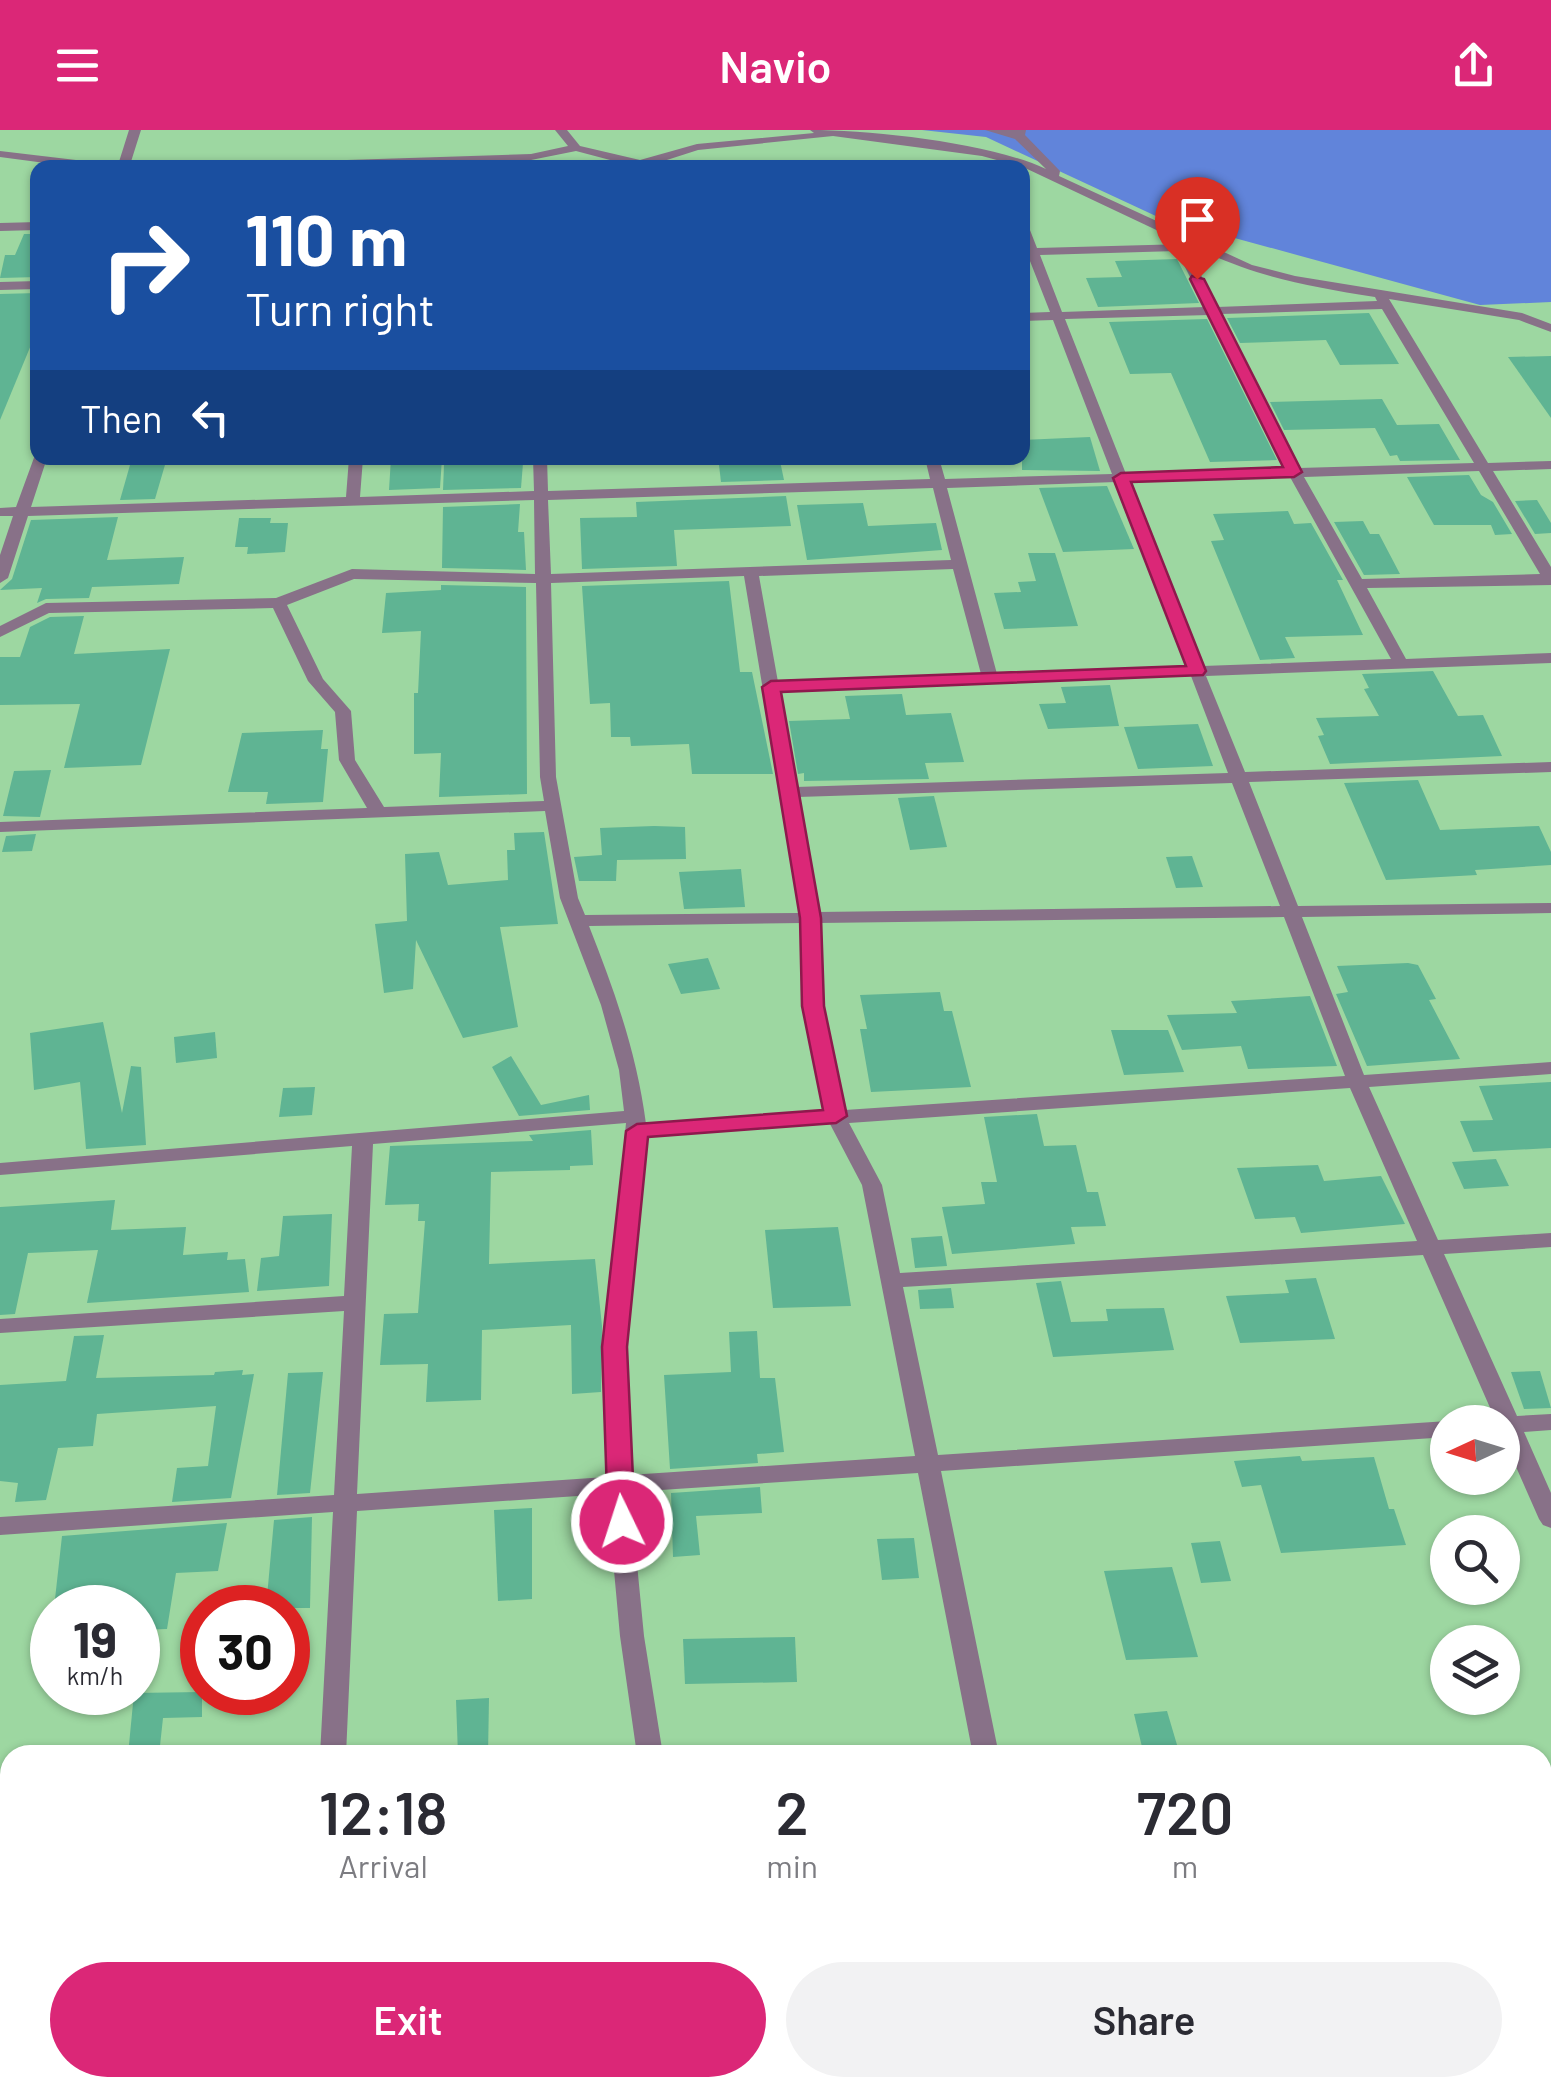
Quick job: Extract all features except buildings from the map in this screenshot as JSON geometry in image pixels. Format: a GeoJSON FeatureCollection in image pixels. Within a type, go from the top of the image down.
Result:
{"type":"FeatureCollection","features":[{"type":"Feature","properties":{"kind":"street"},"geometry":{"type":"LineString","coordinates":[[127,160],[136,130]]}},
{"type":"Feature","properties":{"kind":"street"},"geometry":{"type":"LineString","coordinates":[[560,130],[576,148]]}},
{"type":"Feature","properties":{"kind":"street"},"geometry":{"type":"LineString","coordinates":[[655,160],[697,147],[727,130]]}},
{"type":"Feature","properties":{"kind":"street"},"geometry":{"type":"LineString","coordinates":[[816,130],[989,160]]}},
{"type":"Feature","properties":{"kind":"street"},"geometry":{"type":"LineString","coordinates":[[697,147],[905,130]]}},
{"type":"Feature","properties":{"kind":"street"},"geometry":{"type":"LineString","coordinates":[[990,130],[1020,133],[1071,188]]}},
{"type":"Feature","properties":{"kind":"street"},"geometry":{"type":"LineString","coordinates":[[472,160],[531,158],[576,148],[616,160]]}},
{"type":"Feature","properties":{"kind":"street"},"geometry":{"type":"LineString","coordinates":[[0,154],[50,160]]}},
{"type":"Feature","properties":{"kind":"street"},"geometry":{"type":"LineString","coordinates":[[1030,166],[1248,268],[1383,300],[1522,317],[1551,325]]}},
{"type":"Feature","properties":{"kind":"street"},"geometry":{"type":"LineString","coordinates":[[0,227],[30,226]]}},
{"type":"Feature","properties":{"kind":"street"},"geometry":{"type":"LineString","coordinates":[[1030,252],[1200,246]]}},
{"type":"Feature","properties":{"kind":"street"},"geometry":{"type":"LineString","coordinates":[[1181,247],[1294,472],[1401,663]]}},
{"type":"Feature","properties":{"kind":"street"},"geometry":{"type":"LineString","coordinates":[[1030,258],[1058,316],[1358,1081],[1498,1405]]}},
{"type":"Feature","properties":{"kind":"street"},"geometry":{"type":"LineString","coordinates":[[0,286],[30,284]]}},
{"type":"Feature","properties":{"kind":"street"},"geometry":{"type":"LineString","coordinates":[[1030,317],[1214,312],[1383,300]]}},
{"type":"Feature","properties":{"kind":"street"},"geometry":{"type":"LineString","coordinates":[[1356,584],[1550,579],[1486,466],[1383,300]]}},
{"type":"Feature","properties":{"kind":"street"},"geometry":{"type":"LineString","coordinates":[[0,578],[38,465]]}},
{"type":"Feature","properties":{"kind":"street"},"geometry":{"type":"LineString","coordinates":[[353,500],[356,465]]}},
{"type":"Feature","properties":{"kind":"street"},"geometry":{"type":"LineString","coordinates":[[540,465],[548,776],[569,898],[611,1005],[628,1070],[636,1124],[615,1347],[618,1485],[632,1636],[648,1745]]}},
{"type":"Feature","properties":{"kind":"street"},"geometry":{"type":"LineString","coordinates":[[934,465],[990,679]]}},
{"type":"Feature","properties":{"kind":"street"},"geometry":{"type":"LineString","coordinates":[[0,512],[1551,466]]}},
{"type":"Feature","properties":{"kind":"street"},"geometry":{"type":"LineString","coordinates":[[0,632],[46,608],[278,603],[352,574],[543,579],[959,564]]}},
{"type":"Feature","properties":{"kind":"street"},"geometry":{"type":"LineString","coordinates":[[751,572],[810,918],[813,1006],[836,1116],[872,1185],[984,1745]]}},
{"type":"Feature","properties":{"kind":"street"},"geometry":{"type":"LineString","coordinates":[[278,603],[316,681],[343,711],[347,760],[379,813]]}},
{"type":"Feature","properties":{"kind":"street"},"geometry":{"type":"LineString","coordinates":[[771,687],[1551,658]]}},
{"type":"Feature","properties":{"kind":"street"},"geometry":{"type":"LineString","coordinates":[[789,792],[1551,767]]}},
{"type":"Feature","properties":{"kind":"street"},"geometry":{"type":"LineString","coordinates":[[0,827],[553,806]]}},
{"type":"Feature","properties":{"kind":"street"},"geometry":{"type":"LineString","coordinates":[[578,921],[1551,908]]}},
{"type":"Feature","properties":{"kind":"street"},"geometry":{"type":"LineString","coordinates":[[0,1168],[363,1138],[836,1116],[1551,1068]]}},
{"type":"Feature","properties":{"kind":"street"},"geometry":{"type":"LineString","coordinates":[[333,1745],[363,1138]]}},
{"type":"Feature","properties":{"kind":"street"},"geometry":{"type":"LineString","coordinates":[[890,1281],[1551,1240]]}},
{"type":"Feature","properties":{"kind":"street"},"geometry":{"type":"LineString","coordinates":[[0,1326],[355,1303]]}},
{"type":"Feature","properties":{"kind":"street"},"geometry":{"type":"LineString","coordinates":[[1520,1424],[1551,1422]]}},
{"type":"Feature","properties":{"kind":"street"},"geometry":{"type":"LineString","coordinates":[[0,1526],[1430,1430]]}},
{"type":"Feature","properties":{"kind":"street"},"geometry":{"type":"LineString","coordinates":[[1520,1454],[1551,1519]]}},
{"type":"Feature","properties":{"kind":"water"},"geometry":{"type":"Polygon","coordinates":[[[922,130],[1551,130],[1551,302],[1480,305],[1158,217],[986,137],[922,130]]]}},
{"type":"Feature","properties":{"kind":"route"},"geometry":{"type":"LineString","coordinates":[[622,1522],[615,1347],[637,1131],[836,1116],[813,1006],[810,918],[771,687],[1197,671],[1121,478],[1294,472],[1197,279]]}}]}
